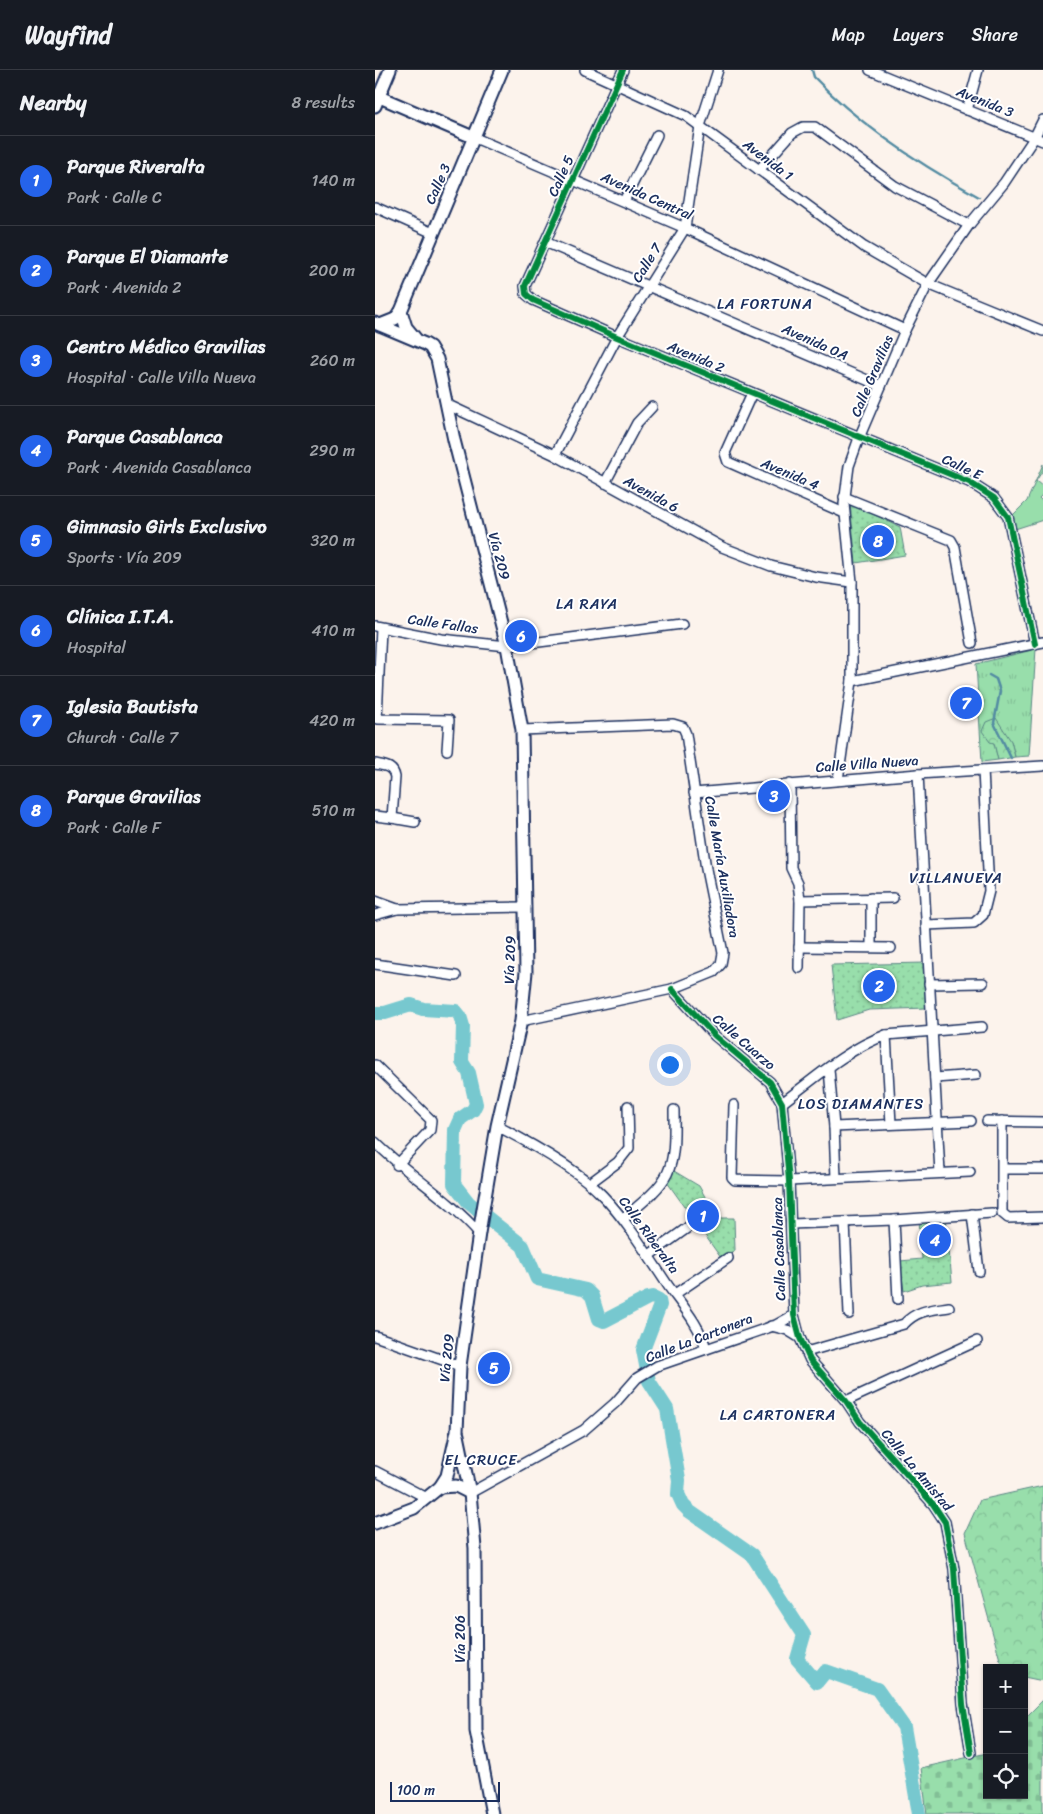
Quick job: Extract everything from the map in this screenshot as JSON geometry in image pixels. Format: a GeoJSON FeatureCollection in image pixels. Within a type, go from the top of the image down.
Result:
{"type":"FeatureCollection","features":[{"type":"Feature","properties":{"kind":"main road"},"geometry":{"type":"LineString","coordinates":[[376,99],[390,70]]}},
{"type":"Feature","properties":{"kind":"main road","name":"Calle 3"},"geometry":{"type":"LineString","coordinates":[[401,311],[502,70]]}},
{"type":"Feature","properties":{"kind":"main road","name":"Avenida Central"},"geometry":{"type":"LineString","coordinates":[[376,99],[475,138]]}},
{"type":"Feature","properties":{"kind":"main road"},"geometry":{"type":"LineString","coordinates":[[377,324],[395,319],[401,311]]}},
{"type":"Feature","properties":{"kind":"main road"},"geometry":{"type":"LineString","coordinates":[[401,311],[406,327],[417,341]]}},
{"type":"Feature","properties":{"kind":"main road"},"geometry":{"type":"LineString","coordinates":[[377,324],[417,341]]}},
{"type":"Feature","properties":{"kind":"main road","name":"Vía 209"},"geometry":{"type":"LineString","coordinates":[[375,1523],[405,1513],[440,1487],[447,1476],[457,1431],[460,1366],[484,1203],[497,1126],[521,1021],[526,972],[527,907],[522,730],[507,646],[445,404],[437,359],[430,347],[417,341]]}},
{"type":"Feature","properties":{"kind":"main road","name":"Vía 206"},"geometry":{"type":"LineString","coordinates":[[457,1431],[470,1493],[475,1548],[475,1731],[492,1814]]}},
{"type":"Feature","properties":{"kind":"main road"},"geometry":{"type":"LineString","coordinates":[[447,1476],[461,1481],[470,1493]]}},
{"type":"Feature","properties":{"kind":"main road"},"geometry":{"type":"LineString","coordinates":[[440,1487],[456,1486],[470,1493]]}},
{"type":"Feature","properties":{"kind":"street","name":"Avenida 1"},"geometry":{"type":"LineString","coordinates":[[585,70],[672,108],[864,247],[928,284],[1043,330]]}},
{"type":"Feature","properties":{"kind":"street","name":"Calle 5"},"geometry":{"type":"LineString","coordinates":[[526,294],[525,286],[623,70]]}},
{"type":"Feature","properties":{"kind":"street","name":"Calle 7"},"geometry":{"type":"LineString","coordinates":[[555,455],[617,337],[685,228],[699,126],[718,70]]}},
{"type":"Feature","properties":{"kind":"street","name":"Avenida 3"},"geometry":{"type":"LineString","coordinates":[[870,70],[1039,139]]}},
{"type":"Feature","properties":{"kind":"street"},"geometry":{"type":"LineString","coordinates":[[967,110],[978,70]]}},
{"type":"Feature","properties":{"kind":"street","name":"Calle Gravilias"},"geometry":{"type":"LineString","coordinates":[[838,780],[852,681],[853,582],[844,513],[844,497],[849,466],[905,330],[928,284],[969,225],[1039,139],[1043,120]]}},
{"type":"Feature","properties":{"kind":"street"},"geometry":{"type":"LineString","coordinates":[[759,170],[792,133],[803,127],[815,127],[895,186],[969,225]]}},
{"type":"Feature","properties":{"kind":"street"},"geometry":{"type":"LineString","coordinates":[[624,202],[657,135]]}},
{"type":"Feature","properties":{"kind":"street","name":"Avenida Central"},"geometry":{"type":"LineString","coordinates":[[475,138],[685,228],[905,330]]}},
{"type":"Feature","properties":{"kind":"street"},"geometry":{"type":"LineString","coordinates":[[375,207],[433,233]]}},
{"type":"Feature","properties":{"kind":"street","name":"Avenida 0A"},"geometry":{"type":"LineString","coordinates":[[545,242],[881,386]]}},
{"type":"Feature","properties":{"kind":"street","name":"Avenida 2"},"geometry":{"type":"LineString","coordinates":[[526,294],[533,300],[617,337],[859,438]]}},
{"type":"Feature","properties":{"kind":"street","name":"Avenida 4"},"geometry":{"type":"LineString","coordinates":[[752,394],[725,453],[730,465],[844,513]]}},
{"type":"Feature","properties":{"kind":"street","name":"Avenida 6"},"geometry":{"type":"LineString","coordinates":[[445,404],[555,455],[684,527],[751,559],[815,577],[853,582]]}},
{"type":"Feature","properties":{"kind":"street"},"geometry":{"type":"LineString","coordinates":[[605,483],[637,422],[652,407]]}},
{"type":"Feature","properties":{"kind":"street","name":"Calle E"},"geometry":{"type":"LineString","coordinates":[[859,438],[969,482],[994,498],[1008,517],[1039,643]]}},
{"type":"Feature","properties":{"kind":"street"},"geometry":{"type":"LineString","coordinates":[[844,497],[951,540],[955,547],[972,643]]}},
{"type":"Feature","properties":{"kind":"street","name":"Calle Fallas"},"geometry":{"type":"LineString","coordinates":[[378,627],[441,639],[507,646],[682,624]]}},
{"type":"Feature","properties":{"kind":"street"},"geometry":{"type":"LineString","coordinates":[[378,627],[377,719],[449,720],[447,750]]}},
{"type":"Feature","properties":{"kind":"street"},"geometry":{"type":"LineString","coordinates":[[852,681],[1039,643]]}},
{"type":"Feature","properties":{"kind":"street","name":"Calle María Auxiliadora"},"geometry":{"type":"LineString","coordinates":[[521,1021],[672,989],[714,972],[721,964],[723,953],[706,869],[686,734],[683,727],[673,724],[522,730]]}},
{"type":"Feature","properties":{"kind":"street"},"geometry":{"type":"LineString","coordinates":[[375,764],[389,767],[394,771],[392,818]]}},
{"type":"Feature","properties":{"kind":"street","name":"Calle Villa Nueva"},"geometry":{"type":"LineString","coordinates":[[694,793],[838,780],[1043,766]]}},
{"type":"Feature","properties":{"kind":"street"},"geometry":{"type":"LineString","coordinates":[[926,924],[974,923],[986,909],[989,891],[983,770]]}},
{"type":"Feature","properties":{"kind":"street"},"geometry":{"type":"LineString","coordinates":[[918,774],[940,1173]]}},
{"type":"Feature","properties":{"kind":"street"},"geometry":{"type":"LineString","coordinates":[[790,784],[791,868],[798,883],[800,900],[799,968]]}},
{"type":"Feature","properties":{"kind":"street"},"geometry":{"type":"LineString","coordinates":[[375,816],[415,822]]}},
{"type":"Feature","properties":{"kind":"street"},"geometry":{"type":"LineString","coordinates":[[871,898],[871,947]]}},
{"type":"Feature","properties":{"kind":"street"},"geometry":{"type":"LineString","coordinates":[[800,900],[893,898]]}},
{"type":"Feature","properties":{"kind":"street"},"geometry":{"type":"LineString","coordinates":[[375,901],[397,909]]}},
{"type":"Feature","properties":{"kind":"street"},"geometry":{"type":"LineString","coordinates":[[375,914],[397,909],[527,907]]}},
{"type":"Feature","properties":{"kind":"street"},"geometry":{"type":"LineString","coordinates":[[799,947],[891,948]]}},
{"type":"Feature","properties":{"kind":"street"},"geometry":{"type":"LineString","coordinates":[[375,964],[456,976]]}},
{"type":"Feature","properties":{"kind":"street"},"geometry":{"type":"LineString","coordinates":[[929,984],[983,983]]}},
{"type":"Feature","properties":{"kind":"street","name":"Calle Cuarzo"},"geometry":{"type":"LineString","coordinates":[[672,989],[715,1036],[770,1082],[782,1103],[789,1182]]}},
{"type":"Feature","properties":{"kind":"street"},"geometry":{"type":"LineString","coordinates":[[782,1103],[856,1048],[886,1035],[982,1027]]}},
{"type":"Feature","properties":{"kind":"street"},"geometry":{"type":"LineString","coordinates":[[886,1035],[891,1124]]}},
{"type":"Feature","properties":{"kind":"street"},"geometry":{"type":"LineString","coordinates":[[375,1066],[431,1120],[430,1130],[397,1165]]}},
{"type":"Feature","properties":{"kind":"street"},"geometry":{"type":"LineString","coordinates":[[829,1069],[836,1178]]}},
{"type":"Feature","properties":{"kind":"street"},"geometry":{"type":"LineString","coordinates":[[935,1078],[977,1075]]}},
{"type":"Feature","properties":{"kind":"street"},"geometry":{"type":"LineString","coordinates":[[734,1105],[732,1176],[735,1180],[789,1182],[971,1172]]}},
{"type":"Feature","properties":{"kind":"street"},"geometry":{"type":"LineString","coordinates":[[590,1183],[618,1162],[629,1148],[628,1106]]}},
{"type":"Feature","properties":{"kind":"street"},"geometry":{"type":"LineString","coordinates":[[623,1220],[655,1192],[671,1169],[675,1145],[674,1110]]}},
{"type":"Feature","properties":{"kind":"street"},"geometry":{"type":"LineString","coordinates":[[834,1127],[971,1121]]}},
{"type":"Feature","properties":{"kind":"street"},"geometry":{"type":"LineString","coordinates":[[987,1121],[1043,1122]]}},
{"type":"Feature","properties":{"kind":"street"},"geometry":{"type":"LineString","coordinates":[[1002,1121],[1004,1216],[1043,1217]]}},
{"type":"Feature","properties":{"kind":"street","name":"Calle Riberalta"},"geometry":{"type":"LineString","coordinates":[[497,1126],[525,1140],[590,1183],[623,1220],[675,1294],[703,1339],[706,1349]]}},
{"type":"Feature","properties":{"kind":"street"},"geometry":{"type":"LineString","coordinates":[[375,1142],[397,1165],[443,1197],[480,1230]]}},
{"type":"Feature","properties":{"kind":"street"},"geometry":{"type":"LineString","coordinates":[[1003,1169],[1043,1169]]}},
{"type":"Feature","properties":{"kind":"street","name":"Calle Casablanca"},"geometry":{"type":"LineString","coordinates":[[789,1182],[794,1315]]}},
{"type":"Feature","properties":{"kind":"street"},"geometry":{"type":"LineString","coordinates":[[791,1224],[893,1220],[992,1212]]}},
{"type":"Feature","properties":{"kind":"street"},"geometry":{"type":"LineString","coordinates":[[972,1214],[979,1271]]}},
{"type":"Feature","properties":{"kind":"street"},"geometry":{"type":"LineString","coordinates":[[893,1220],[898,1299]]}},
{"type":"Feature","properties":{"kind":"street"},"geometry":{"type":"LineString","coordinates":[[845,1222],[849,1314]]}},
{"type":"Feature","properties":{"kind":"street"},"geometry":{"type":"LineString","coordinates":[[648,1256],[694,1224]]}},
{"type":"Feature","properties":{"kind":"street"},"geometry":{"type":"LineString","coordinates":[[675,1294],[728,1258]]}},
{"type":"Feature","properties":{"kind":"street"},"geometry":{"type":"LineString","coordinates":[[806,1352],[904,1324],[913,1315],[922,1311],[949,1307]]}},
{"type":"Feature","properties":{"kind":"street","name":"Calle La Cartonera"},"geometry":{"type":"LineString","coordinates":[[470,1493],[583,1430],[609,1408],[637,1378],[657,1366],[771,1326],[794,1315]]}},
{"type":"Feature","properties":{"kind":"street","name":"Calle La Amistad"},"geometry":{"type":"LineString","coordinates":[[794,1315],[800,1338],[810,1360],[846,1401],[860,1422],[933,1504],[945,1522],[954,1568],[963,1704],[971,1753]]}},
{"type":"Feature","properties":{"kind":"street"},"geometry":{"type":"LineString","coordinates":[[771,1326],[787,1330],[800,1338]]}},
{"type":"Feature","properties":{"kind":"street"},"geometry":{"type":"LineString","coordinates":[[375,1336],[460,1366]]}},
{"type":"Feature","properties":{"kind":"street"},"geometry":{"type":"LineString","coordinates":[[846,1401],[977,1341]]}},
{"type":"Feature","properties":{"kind":"street"},"geometry":{"type":"LineString","coordinates":[[375,1472],[427,1498]]}},
{"type":"Feature","properties":{"kind":"green space"},"geometry":{"type":"Polygon","coordinates":[[[1043,464],[1043,470],[1036,481],[1043,487],[1043,494],[1039,498],[1043,502],[1043,520],[1015,529],[1012,516],[1027,501],[1043,464]]]}},
{"type":"Feature","properties":{"kind":"green space"},"geometry":{"type":"Polygon","coordinates":[[[850,503],[900,527],[905,555],[856,563],[850,503]]]}},
{"type":"Feature","properties":{"kind":"green space"},"geometry":{"type":"Polygon","coordinates":[[[1036,649],[1029,756],[1015,757],[1011,741],[994,743],[998,760],[982,762],[976,664],[1036,649]]]}},
{"type":"Feature","properties":{"kind":"green space"},"geometry":{"type":"Polygon","coordinates":[[[996,718],[1011,741],[1015,757],[998,760],[994,743],[990,742],[982,731],[986,722],[996,718]]]}},
{"type":"Feature","properties":{"kind":"green space"},"geometry":{"type":"Polygon","coordinates":[[[925,963],[927,1008],[869,1010],[837,1020],[831,965],[925,963]]]}},
{"type":"Feature","properties":{"kind":"green space"},"geometry":{"type":"Polygon","coordinates":[[[674,1171],[699,1186],[717,1218],[734,1218],[735,1250],[721,1258],[667,1182],[674,1171]]]}},
{"type":"Feature","properties":{"kind":"green space"},"geometry":{"type":"Polygon","coordinates":[[[946,1218],[952,1282],[922,1285],[904,1291],[900,1261],[922,1259],[919,1220],[946,1218]]]}},
{"type":"Feature","properties":{"kind":"green space"},"geometry":{"type":"Polygon","coordinates":[[[1043,1486],[1043,1681],[1028,1678],[1028,1664],[1001,1664],[965,1533],[980,1500],[1043,1486]]]}},
{"type":"Feature","properties":{"kind":"green space"},"geometry":{"type":"Polygon","coordinates":[[[1043,1700],[1043,1814],[927,1814],[921,1768],[983,1754],[983,1799],[1028,1799],[1028,1715],[1043,1700]]]}},
{"type":"Feature","properties":{"kind":"waterway"},"geometry":{"type":"LineString","coordinates":[[812,70],[814,77],[832,95],[871,128],[913,158],[979,197]]}},
{"type":"Feature","properties":{"kind":"waterway"},"geometry":{"type":"LineString","coordinates":[[989,675],[996,679],[1000,691],[994,723],[1011,758]]}},
{"type":"Feature","properties":{"kind":"waterway"},"geometry":{"type":"LineString","coordinates":[[375,1013],[385,1013],[411,1005],[423,1009],[456,1011],[460,1016],[463,1026],[462,1062],[469,1073],[476,1104],[473,1110],[460,1119],[455,1130],[454,1184],[469,1203],[523,1246],[537,1279],[586,1290],[592,1296],[599,1319],[604,1321],[648,1298],[653,1297],[659,1300],[660,1305],[643,1350],[649,1381],[667,1409],[679,1480],[678,1494],[683,1505],[752,1555],[804,1635],[797,1659],[817,1682],[826,1671],[877,1689],[904,1727],[919,1814]]}},
{"type":"Feature","properties":{"kind":"cycle path"},"geometry":{"type":"LineString","coordinates":[[623,70],[525,286],[526,294],[533,300],[617,337],[969,482],[994,498],[1008,517],[1035,644]]}},
{"type":"Feature","properties":{"kind":"cycle path"},"geometry":{"type":"LineString","coordinates":[[672,989],[715,1036],[770,1082],[782,1103],[789,1181],[794,1315],[800,1338],[810,1360],[846,1401],[860,1422],[933,1504],[945,1522],[954,1569],[963,1704],[971,1753]]}},
{"type":"Feature","properties":{"kind":"place","name":"Parque Gravilias"},"geometry":{"type":"Point","coordinates":[878,541]}},
{"type":"Feature","properties":{"kind":"place","name":"Clínica I.T.A."},"geometry":{"type":"Point","coordinates":[521,636]}},
{"type":"Feature","properties":{"kind":"place","name":"Iglesia Bautista"},"geometry":{"type":"Point","coordinates":[966,703]}},
{"type":"Feature","properties":{"kind":"place","name":"Centro Médico Gravilias"},"geometry":{"type":"Point","coordinates":[774,796]}},
{"type":"Feature","properties":{"kind":"place","name":"Parque El Diamante"},"geometry":{"type":"Point","coordinates":[879,986]}},
{"type":"Feature","properties":{"kind":"place","name":"Parque Riveralta"},"geometry":{"type":"Point","coordinates":[703,1216]}},
{"type":"Feature","properties":{"kind":"place","name":"Parque Casablanca"},"geometry":{"type":"Point","coordinates":[935,1240]}},
{"type":"Feature","properties":{"kind":"place","name":"Gimnasio Girls Exclusivo"},"geometry":{"type":"Point","coordinates":[494,1368]}},
{"type":"Feature","properties":{"kind":"district","name":"LA FORTUNA"},"geometry":{"type":"Point","coordinates":[765,304]}},
{"type":"Feature","properties":{"kind":"district","name":"LA RAYA"},"geometry":{"type":"Point","coordinates":[587,604]}},
{"type":"Feature","properties":{"kind":"district","name":"VILLANUEVA"},"geometry":{"type":"Point","coordinates":[956,878]}},
{"type":"Feature","properties":{"kind":"district","name":"LOS DIAMANTES"},"geometry":{"type":"Point","coordinates":[861,1104]}},
{"type":"Feature","properties":{"kind":"district","name":"LA CARTONERA"},"geometry":{"type":"Point","coordinates":[778,1415]}},
{"type":"Feature","properties":{"kind":"district","name":"EL CRUCE"},"geometry":{"type":"Point","coordinates":[481,1460]}}]}
